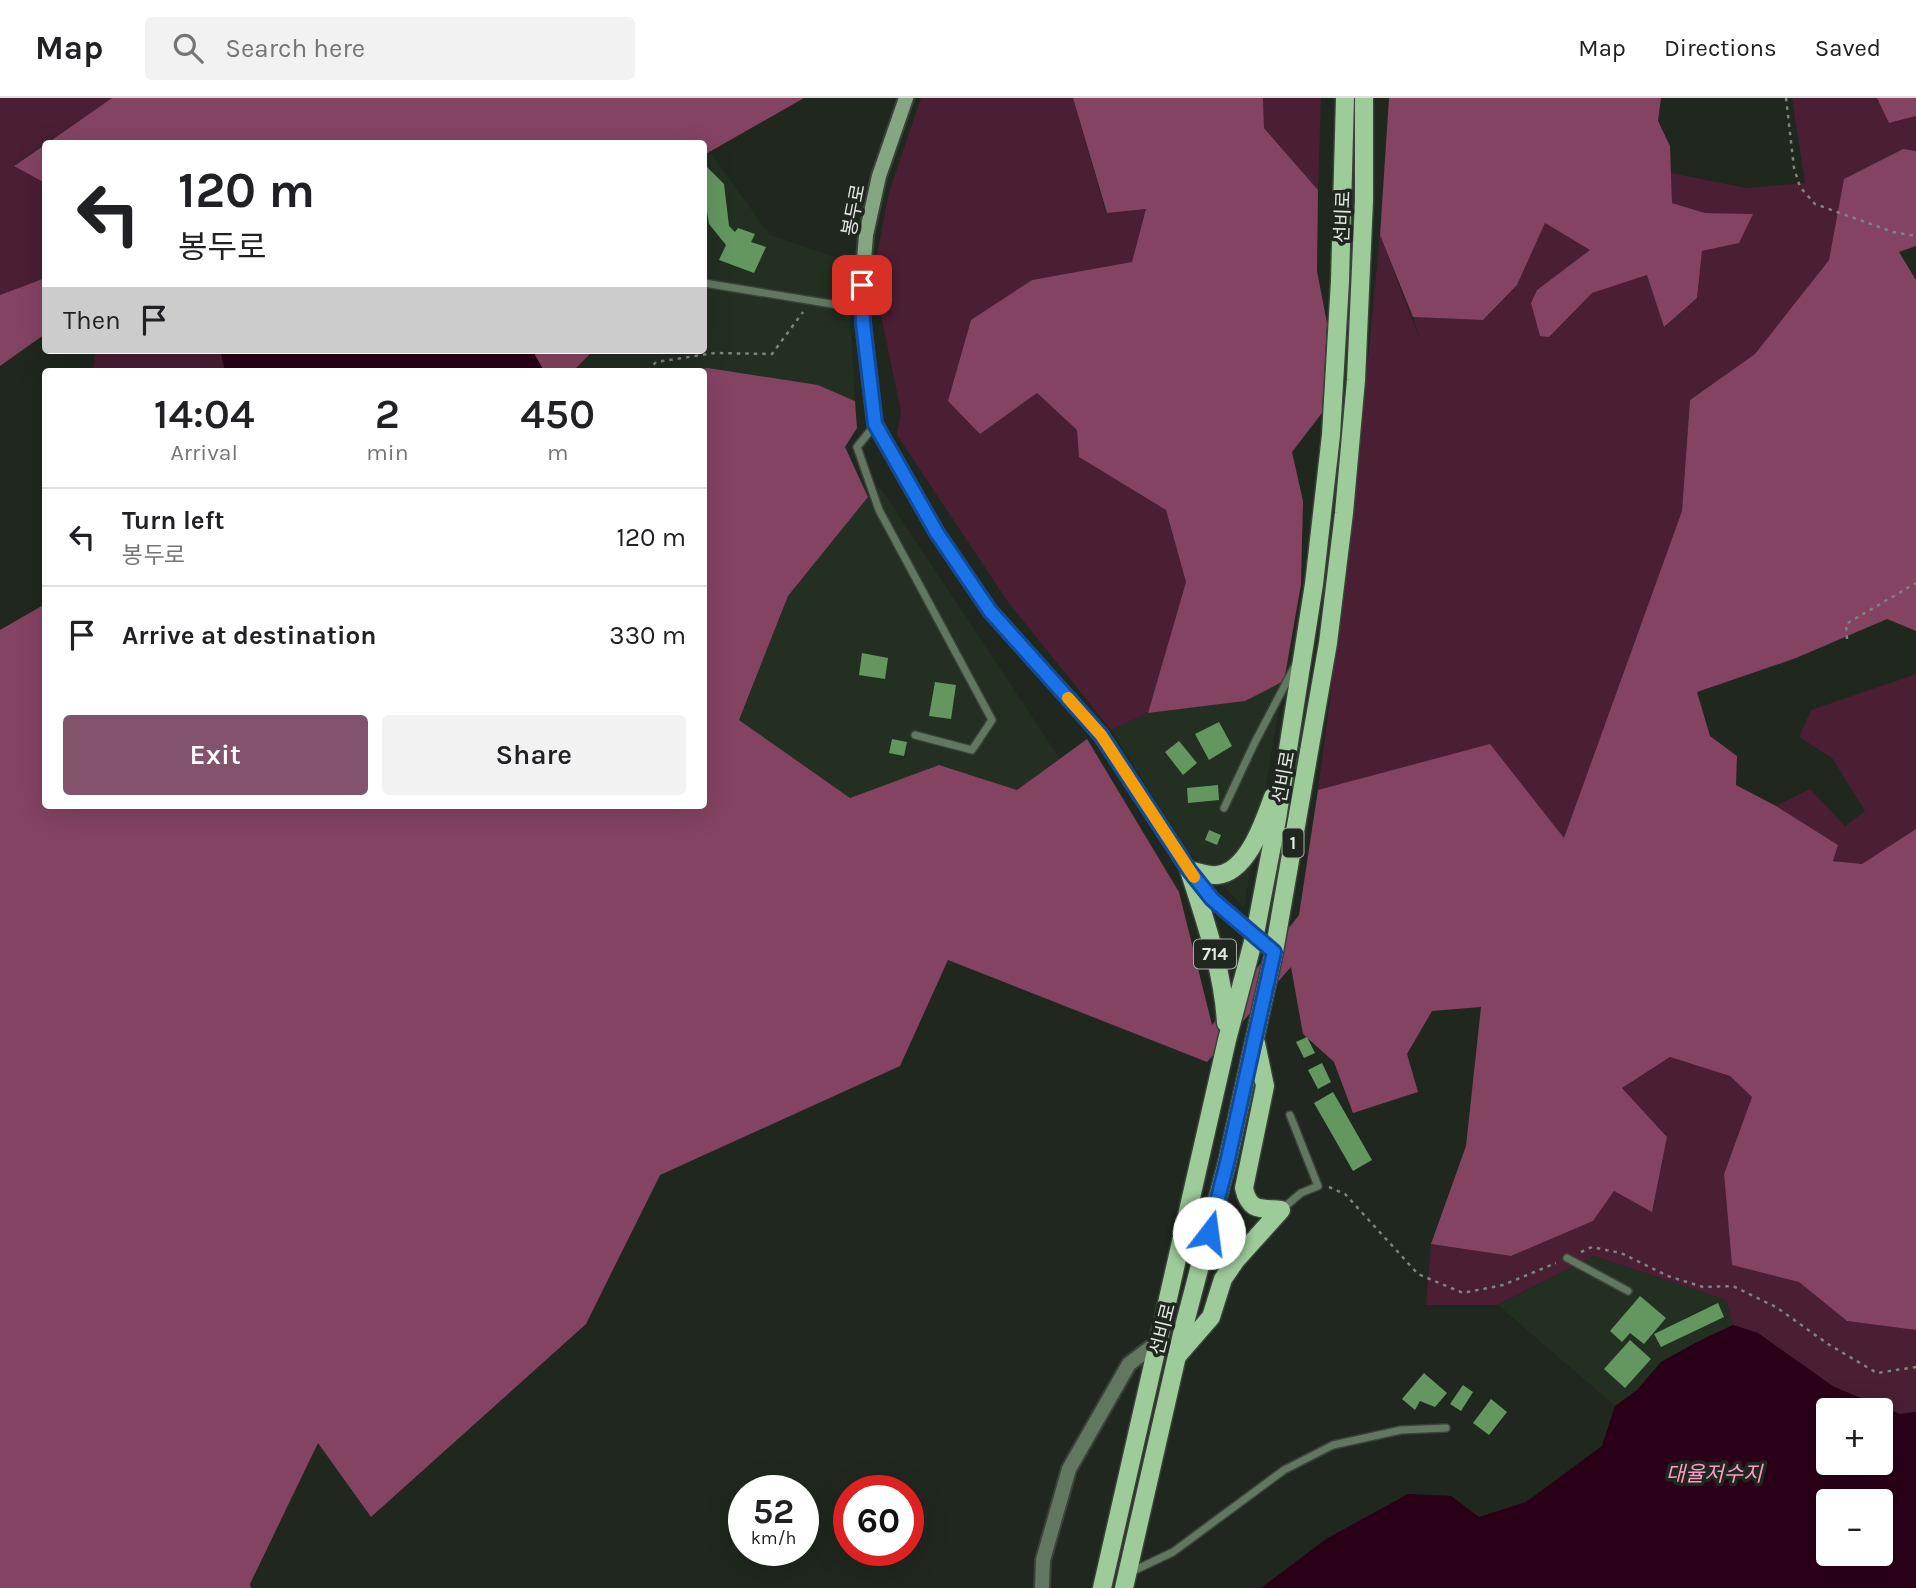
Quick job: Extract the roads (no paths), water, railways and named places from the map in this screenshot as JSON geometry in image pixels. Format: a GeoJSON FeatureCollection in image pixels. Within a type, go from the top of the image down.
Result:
{"type":"FeatureCollection","features":[{"type":"Feature","properties":{"kind":"main road","name":"봉두로"},"geometry":{"type":"LineString","coordinates":[[906,98],[879,176],[866,235],[863,309],[875,424],[937,533],[990,611],[1101,735],[1189,870],[1212,899],[1274,952]]}},
{"type":"Feature","properties":{"kind":"main road","name":"선비로"},"geometry":{"type":"LineString","coordinates":[[1104,1580],[1227,1041],[1255,934],[1277,818],[1314,584],[1331,435],[1340,281],[1345,98]]}},
{"type":"Feature","properties":{"kind":"main road","name":"선비로"},"geometry":{"type":"LineString","coordinates":[[1126,1581],[1176,1358],[1227,1163],[1274,952],[1328,643],[1344,513],[1356,380],[1364,200],[1364,98]]}},
{"type":"Feature","properties":{"kind":"main road"},"geometry":{"type":"LineString","coordinates":[[1189,870],[1218,875],[1232,869],[1248,855],[1286,762]]}},
{"type":"Feature","properties":{"kind":"main road","name":"714"},"geometry":{"type":"LineString","coordinates":[[1189,870],[1216,957],[1224,994],[1227,1041]]}},
{"type":"Feature","properties":{"kind":"main road"},"geometry":{"type":"LineString","coordinates":[[1255,1038],[1265,1086],[1244,1188],[1247,1200],[1256,1208],[1281,1210]]}},
{"type":"Feature","properties":{"kind":"main road"},"geometry":{"type":"LineString","coordinates":[[1176,1358],[1211,1317],[1223,1279],[1236,1259],[1281,1210]]}},
{"type":"Feature","properties":{"kind":"street"},"geometry":{"type":"LineString","coordinates":[[1042,1588],[1043,1560],[1069,1469],[1129,1364],[1158,1342]]}},
{"type":"Feature","properties":{"kind":"lane"},"geometry":{"type":"LineString","coordinates":[[707,284],[863,309]]}},
{"type":"Feature","properties":{"kind":"lane"},"geometry":{"type":"LineString","coordinates":[[875,424],[857,447],[879,510],[992,720],[972,750],[915,735]]}},
{"type":"Feature","properties":{"kind":"lane"},"geometry":{"type":"LineString","coordinates":[[1224,808],[1304,648]]}},
{"type":"Feature","properties":{"kind":"lane"},"geometry":{"type":"LineString","coordinates":[[1281,1210],[1301,1193],[1318,1186],[1290,1115]]}},
{"type":"Feature","properties":{"kind":"lane"},"geometry":{"type":"LineString","coordinates":[[1567,1258],[1628,1291]]}},
{"type":"Feature","properties":{"kind":"lane"},"geometry":{"type":"LineString","coordinates":[[1126,1581],[1173,1552],[1284,1470],[1333,1445],[1401,1430],[1446,1428]]}},
{"type":"Feature","properties":{"kind":"water"},"geometry":{"type":"Polygon","coordinates":[[[221,354],[534,354],[542,368],[224,368],[221,354]]]}},
{"type":"Feature","properties":{"kind":"water","name":"대율저수지"},"geometry":{"type":"Polygon","coordinates":[[[1733,1325],[1758,1333],[1834,1387],[1861,1398],[1816,1398],[1816,1475],[1893,1475],[1893,1411],[1900,1414],[1916,1412],[1916,1588],[1261,1588],[1326,1539],[1408,1494],[1451,1496],[1479,1517],[1526,1502],[1602,1446],[1615,1406],[1637,1390],[1661,1362],[1733,1325]]]}}]}
